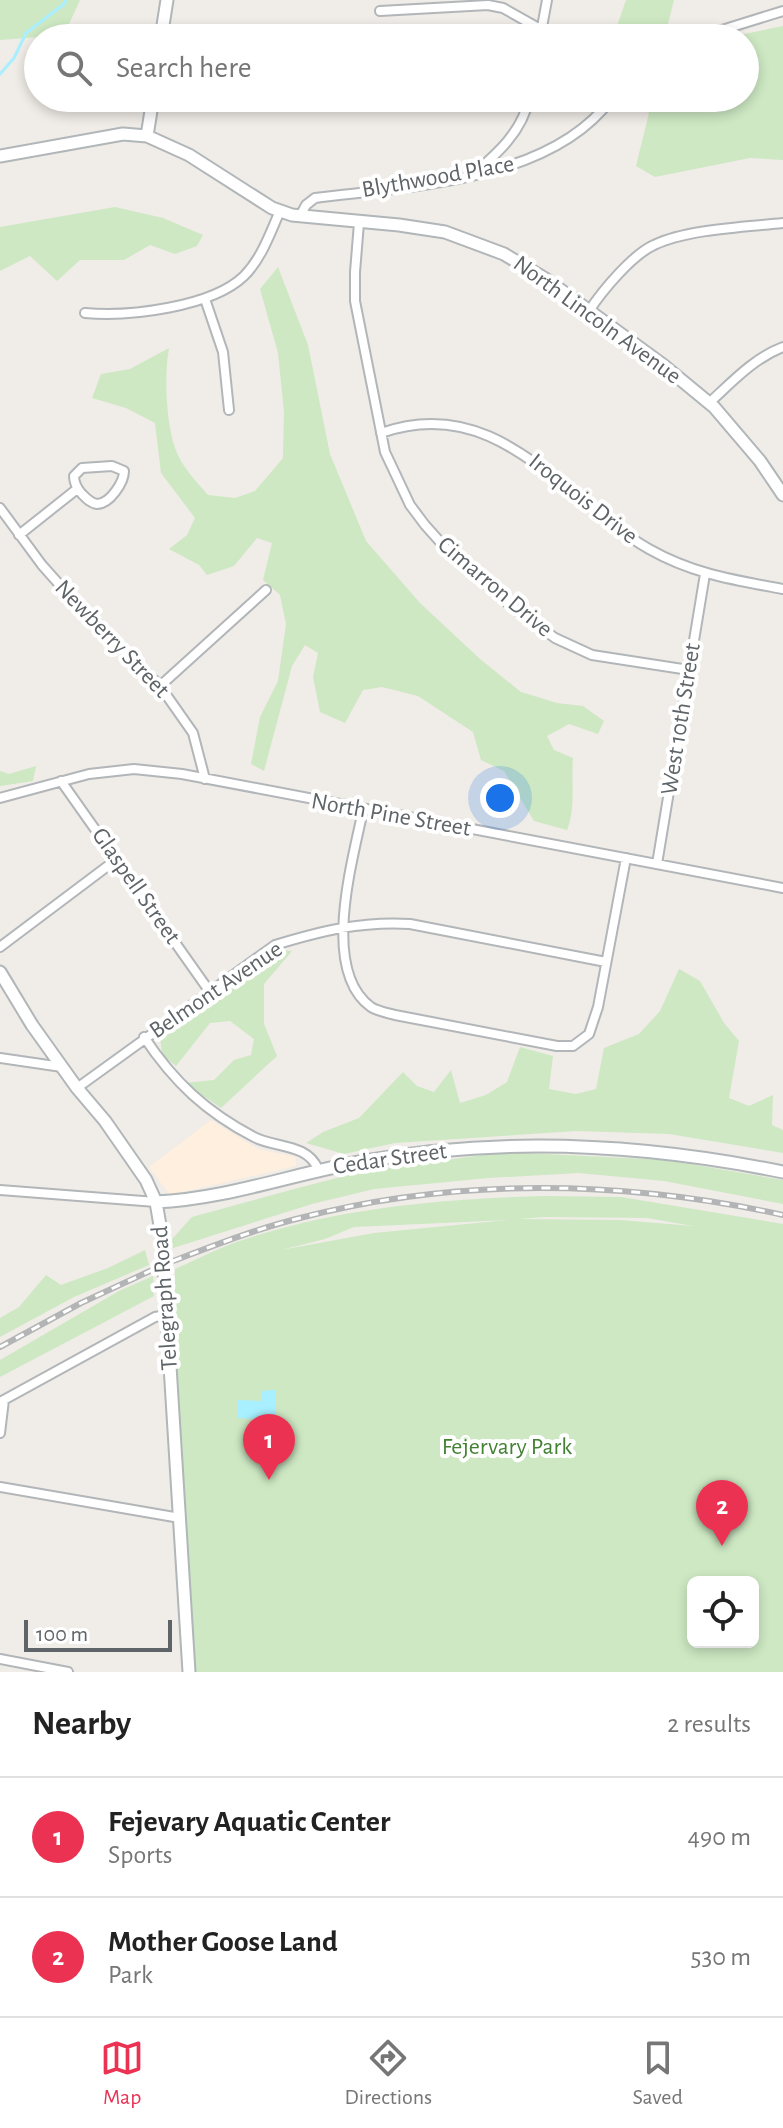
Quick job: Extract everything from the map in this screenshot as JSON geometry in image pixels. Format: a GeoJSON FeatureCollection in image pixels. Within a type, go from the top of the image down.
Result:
{"type":"FeatureCollection","features":[{"type":"Feature","properties":{"kind":"street"},"geometry":{"type":"LineString","coordinates":[[163,24],[167,0]]}},
{"type":"Feature","properties":{"kind":"street"},"geometry":{"type":"LineString","coordinates":[[543,24],[547,0]]}},
{"type":"Feature","properties":{"kind":"street"},"geometry":{"type":"LineString","coordinates":[[380,11],[488,5],[503,8],[526,24]]}},
{"type":"Feature","properties":{"kind":"street"},"geometry":{"type":"LineString","coordinates":[[741,24],[783,11]]}},
{"type":"Feature","properties":{"kind":"street"},"geometry":{"type":"LineString","coordinates":[[0,156],[123,134],[147,136],[151,112]]}},
{"type":"Feature","properties":{"kind":"street"},"geometry":{"type":"LineString","coordinates":[[472,176],[511,138],[526,112]]}},
{"type":"Feature","properties":{"kind":"street","name":"Blythwood Place"},"geometry":{"type":"LineString","coordinates":[[300,216],[306,205],[315,198],[472,176],[523,163],[550,149],[600,112]]}},
{"type":"Feature","properties":{"kind":"street","name":"North Lincoln Avenue"},"geometry":{"type":"LineString","coordinates":[[147,136],[189,155],[280,211],[300,216],[445,232],[504,254],[589,311],[709,403],[760,461],[783,495]]}},
{"type":"Feature","properties":{"kind":"street"},"geometry":{"type":"LineString","coordinates":[[85,313],[107,315],[200,302],[244,275],[261,253],[280,211]]}},
{"type":"Feature","properties":{"kind":"street","name":"Cimarron Drive"},"geometry":{"type":"LineString","coordinates":[[359,223],[355,301],[381,433],[396,478],[425,525],[450,553],[511,606],[555,638],[592,655],[689,670]]}},
{"type":"Feature","properties":{"kind":"street"},"geometry":{"type":"LineString","coordinates":[[589,311],[599,295],[652,245],[717,230],[783,223]]}},
{"type":"Feature","properties":{"kind":"street"},"geometry":{"type":"LineString","coordinates":[[205,299],[223,352],[229,410]]}},
{"type":"Feature","properties":{"kind":"street"},"geometry":{"type":"LineString","coordinates":[[709,403],[750,366],[783,347]]}},
{"type":"Feature","properties":{"kind":"street","name":"Iroquois Drive"},"geometry":{"type":"LineString","coordinates":[[381,433],[397,427],[422,424],[473,430],[499,439],[538,464],[588,506],[645,547],[677,564],[705,574],[783,589]]}},
{"type":"Feature","properties":{"kind":"street"},"geometry":{"type":"LineString","coordinates":[[112,466],[124,471],[120,485],[99,504],[89,501],[77,489],[74,476],[82,468],[112,466]]}},
{"type":"Feature","properties":{"kind":"street"},"geometry":{"type":"LineString","coordinates":[[19,535],[77,489]]}},
{"type":"Feature","properties":{"kind":"street","name":"Newberry Street"},"geometry":{"type":"LineString","coordinates":[[0,508],[66,592],[160,686],[193,733],[205,779]]}},
{"type":"Feature","properties":{"kind":"street","name":"West 10th Street"},"geometry":{"type":"LineString","coordinates":[[657,864],[705,574]]}},
{"type":"Feature","properties":{"kind":"street"},"geometry":{"type":"LineString","coordinates":[[160,686],[266,590]]}},
{"type":"Feature","properties":{"kind":"street","name":"North Pine Street"},"geometry":{"type":"LineString","coordinates":[[0,798],[89,774],[134,769],[205,779],[783,888]]}},
{"type":"Feature","properties":{"kind":"street","name":"Glaspell Street"},"geometry":{"type":"LineString","coordinates":[[61,781],[210,992]]}},
{"type":"Feature","properties":{"kind":"street"},"geometry":{"type":"LineString","coordinates":[[363,810],[342,927],[343,953],[359,992],[372,1008],[557,1046],[573,1046],[589,1034],[598,1007],[626,858]]}},
{"type":"Feature","properties":{"kind":"street"},"geometry":{"type":"LineString","coordinates":[[0,947],[117,859]]}},
{"type":"Feature","properties":{"kind":"street","name":"Belmont Avenue"},"geometry":{"type":"LineString","coordinates":[[77,1088],[275,945],[342,927],[377,922],[410,924],[606,962]]}},
{"type":"Feature","properties":{"kind":"street","name":"Telegraph Road"},"geometry":{"type":"LineString","coordinates":[[0,972],[62,1067],[146,1180],[156,1202],[162,1237],[189,1672]]}},
{"type":"Feature","properties":{"kind":"street"},"geometry":{"type":"LineString","coordinates":[[144,1037],[176,1082],[220,1117],[260,1140],[295,1148],[314,1161],[318,1169]]}},
{"type":"Feature","properties":{"kind":"street"},"geometry":{"type":"LineString","coordinates":[[0,1058],[62,1067]]}},
{"type":"Feature","properties":{"kind":"street","name":"Cedar Street"},"geometry":{"type":"LineString","coordinates":[[0,1190],[156,1202],[209,1197],[318,1169],[407,1154],[543,1145],[622,1148],[783,1172]]}},
{"type":"Feature","properties":{"kind":"street"},"geometry":{"type":"LineString","coordinates":[[0,1433],[2,1401],[155,1317],[166,1315]]}},
{"type":"Feature","properties":{"kind":"street"},"geometry":{"type":"LineString","coordinates":[[0,1487],[180,1518]]}},
{"type":"Feature","properties":{"kind":"street"},"geometry":{"type":"LineString","coordinates":[[0,1659],[68,1672]]}},
{"type":"Feature","properties":{"kind":"shaded area"},"geometry":{"type":"Polygon","coordinates":[[[211,1120],[258,1149],[296,1157],[296,1166],[170,1195],[149,1167],[211,1120]]]}},
{"type":"Feature","properties":{"kind":"green space"},"geometry":{"type":"Polygon","coordinates":[[[0,0],[80,0],[69,24],[24,24],[24,38],[0,40],[0,0]]]}},
{"type":"Feature","properties":{"kind":"green space"},"geometry":{"type":"Polygon","coordinates":[[[626,0],[674,0],[668,24],[618,24],[626,0]]]}},
{"type":"Feature","properties":{"kind":"green space"},"geometry":{"type":"Polygon","coordinates":[[[783,26],[783,160],[750,158],[655,177],[636,166],[648,112],[759,112],[759,31],[783,26]]]}},
{"type":"Feature","properties":{"kind":"green space"},"geometry":{"type":"Polygon","coordinates":[[[115,207],[163,218],[203,235],[197,246],[175,254],[150,245],[124,260],[80,260],[57,281],[30,256],[0,271],[0,227],[115,207]]]}},
{"type":"Feature","properties":{"kind":"green space"},"geometry":{"type":"Polygon","coordinates":[[[278,267],[308,345],[330,454],[366,541],[420,603],[521,692],[557,703],[583,706],[604,721],[598,734],[569,724],[547,736],[554,750],[573,758],[572,804],[567,830],[534,821],[504,771],[481,760],[473,732],[418,696],[382,687],[363,690],[345,723],[320,712],[313,677],[318,653],[305,645],[292,666],[264,771],[251,764],[260,717],[278,681],[286,624],[280,595],[263,580],[272,543],[257,538],[234,566],[207,575],[199,565],[169,549],[187,535],[195,518],[161,473],[155,423],[126,408],[92,398],[101,374],[130,369],[169,348],[168,412],[172,437],[181,461],[208,495],[235,498],[255,491],[283,458],[284,412],[278,353],[260,289],[278,267]]]}},
{"type":"Feature","properties":{"kind":"green space"},"geometry":{"type":"Polygon","coordinates":[[[36,766],[33,781],[0,786],[0,771],[9,774],[36,766]]]}},
{"type":"Feature","properties":{"kind":"green space"},"geometry":{"type":"Polygon","coordinates":[[[279,950],[292,951],[264,984],[264,1024],[277,1056],[221,1108],[185,1083],[214,1080],[234,1060],[251,1055],[254,1039],[230,1021],[210,1023],[176,1066],[162,1055],[160,1036],[279,950]]]}},
{"type":"Feature","properties":{"kind":"green space"},"geometry":{"type":"Polygon","coordinates":[[[679,969],[700,981],[724,1023],[739,1041],[729,1098],[749,1106],[773,1095],[772,1125],[783,1130],[783,1153],[669,1134],[577,1131],[395,1143],[344,1154],[306,1143],[323,1132],[359,1118],[403,1072],[417,1086],[434,1092],[451,1070],[460,1103],[486,1095],[507,1082],[520,1047],[553,1056],[549,1089],[576,1094],[596,1089],[604,1048],[639,1034],[660,1011],[679,969]]]}},
{"type":"Feature","properties":{"kind":"green space"},"geometry":{"type":"Polygon","coordinates":[[[504,1152],[667,1160],[783,1180],[783,1204],[664,1181],[579,1173],[488,1178],[374,1189],[312,1204],[173,1248],[172,1239],[192,1217],[360,1172],[504,1152]]]}},
{"type":"Feature","properties":{"kind":"green space","name":"Fejervary Park"},"geometry":{"type":"Polygon","coordinates":[[[506,1197],[621,1197],[783,1224],[783,1672],[196,1672],[171,1287],[175,1285],[175,1269],[214,1251],[274,1230],[350,1213],[506,1197]],[[647,1218],[518,1219],[620,1220],[693,1226],[647,1218]],[[508,1220],[354,1227],[325,1239],[281,1250],[374,1233],[508,1220]]]}},
{"type":"Feature","properties":{"kind":"green space"},"geometry":{"type":"Polygon","coordinates":[[[145,1250],[149,1265],[74,1297],[0,1337],[0,1318],[19,1307],[46,1275],[61,1285],[145,1250]]]}},
{"type":"Feature","properties":{"kind":"green space"},"geometry":{"type":"Polygon","coordinates":[[[153,1276],[154,1296],[0,1377],[0,1360],[119,1291],[153,1276]]]}},
{"type":"Feature","properties":{"kind":"water"},"geometry":{"type":"Polygon","coordinates":[[[276,1390],[275,1419],[279,1437],[266,1442],[247,1439],[257,1419],[237,1418],[238,1400],[262,1401],[262,1391],[276,1390]]]}},
{"type":"Feature","properties":{"kind":"waterway"},"geometry":{"type":"LineString","coordinates":[[38,24],[66,0]]}},
{"type":"Feature","properties":{"kind":"waterway"},"geometry":{"type":"LineString","coordinates":[[0,74],[14,58],[24,37]]}},
{"type":"Feature","properties":{"kind":"railway"},"geometry":{"type":"LineString","coordinates":[[173,1261],[300,1218],[419,1195],[480,1190],[541,1188],[663,1195],[783,1215]]}},
{"type":"Feature","properties":{"kind":"railway"},"geometry":{"type":"LineString","coordinates":[[0,1347],[81,1303],[152,1270]]}},
{"type":"Feature","properties":{"kind":"place","name":"Fejevary Aquatic Center"},"geometry":{"type":"Point","coordinates":[269,1480]}},
{"type":"Feature","properties":{"kind":"place","name":"Mother Goose Land"},"geometry":{"type":"Point","coordinates":[722,1546]}}]}
